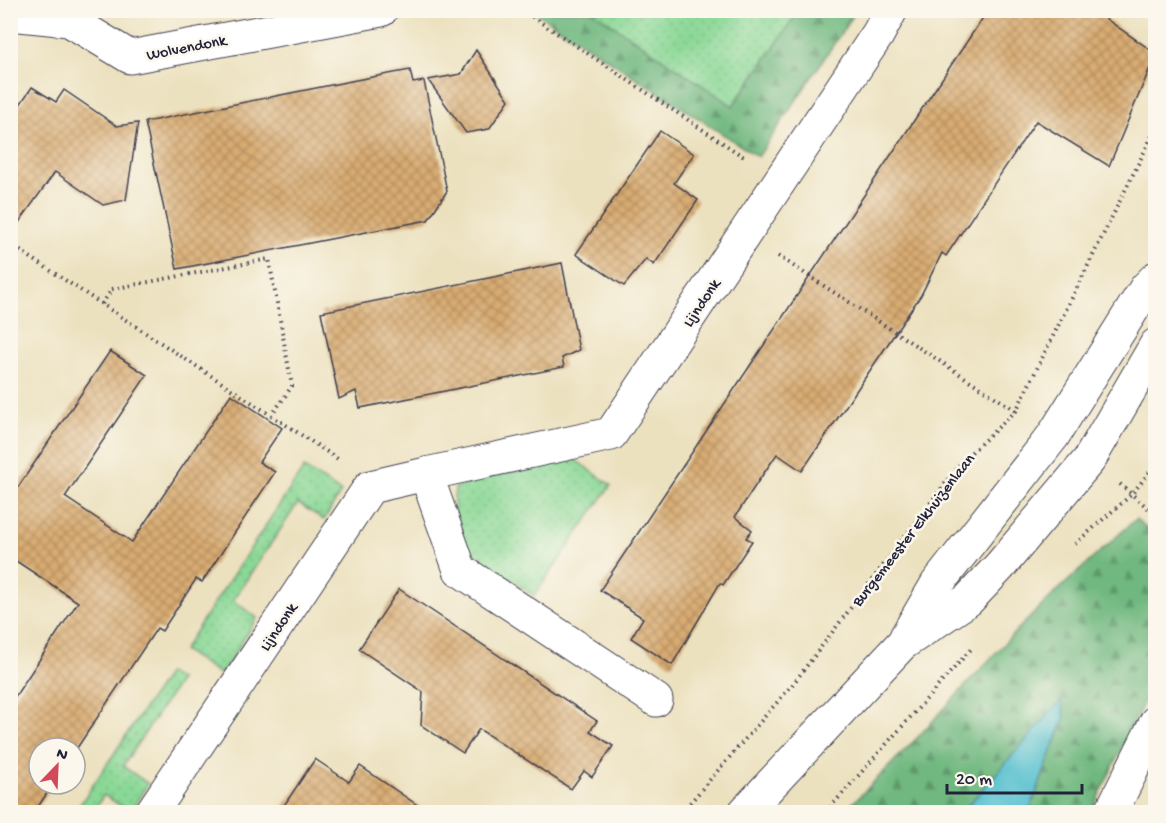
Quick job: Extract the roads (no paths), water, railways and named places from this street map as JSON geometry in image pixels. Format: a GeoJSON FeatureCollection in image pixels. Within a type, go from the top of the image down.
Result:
{"type":"FeatureCollection","features":[{"type":"Feature","properties":{"kind":"street","name":"Wolvendonk"},"geometry":{"type":"LineString","coordinates":[[10,14],[69,20],[130,57],[261,21],[381,10]]}},
{"type":"Feature","properties":{"kind":"street","name":"Lijndonk"},"geometry":{"type":"LineString","coordinates":[[152,813],[370,487],[611,434],[781,181],[878,34],[891,10]]}},
{"type":"Feature","properties":{"kind":"street"},"geometry":{"type":"LineString","coordinates":[[745,813],[902,644],[937,584],[1053,436],[1146,288],[1155,278]]}},
{"type":"Feature","properties":{"kind":"street"},"geometry":{"type":"LineString","coordinates":[[902,644],[968,600],[1000,566],[1089,460],[1155,345]]}},
{"type":"Feature","properties":{"kind":"street"},"geometry":{"type":"LineString","coordinates":[[426,474],[460,570],[656,700]]}},
{"type":"Feature","properties":{"kind":"street"},"geometry":{"type":"LineString","coordinates":[[1111,813],[1155,722]]}},
{"type":"Feature","properties":{"kind":"water"},"geometry":{"type":"Polygon","coordinates":[[[1061,701],[1065,716],[1029,812],[962,812],[1061,701]]]}}]}
